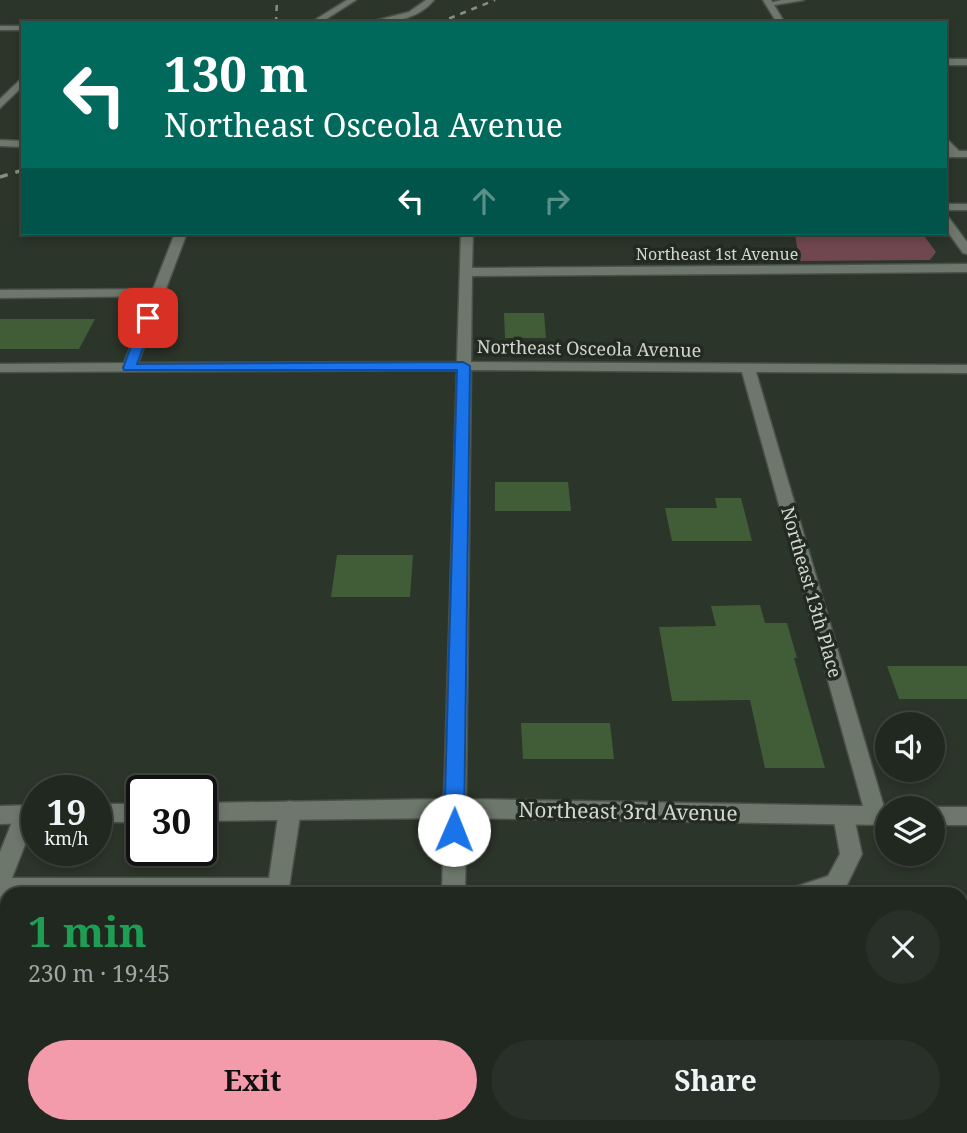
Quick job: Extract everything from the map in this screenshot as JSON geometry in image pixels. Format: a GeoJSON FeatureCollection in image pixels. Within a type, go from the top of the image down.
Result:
{"type":"FeatureCollection","features":[{"type":"Feature","properties":{"kind":"street"},"geometry":{"type":"LineString","coordinates":[[317,21],[352,0]]}},
{"type":"Feature","properties":{"kind":"street"},"geometry":{"type":"LineString","coordinates":[[377,21],[411,12],[426,6],[430,0]]}},
{"type":"Feature","properties":{"kind":"street"},"geometry":{"type":"LineString","coordinates":[[780,21],[768,2],[800,0]]}},
{"type":"Feature","properties":{"kind":"street"},"geometry":{"type":"LineString","coordinates":[[0,28],[21,28]]}},
{"type":"Feature","properties":{"kind":"street"},"geometry":{"type":"LineString","coordinates":[[947,62],[967,62]]}},
{"type":"Feature","properties":{"kind":"street"},"geometry":{"type":"LineString","coordinates":[[0,105],[21,82]]}},
{"type":"Feature","properties":{"kind":"street"},"geometry":{"type":"LineString","coordinates":[[0,143],[21,144]]}},
{"type":"Feature","properties":{"kind":"street"},"geometry":{"type":"LineString","coordinates":[[947,207],[967,207]]}},
{"type":"Feature","properties":{"kind":"street"},"geometry":{"type":"LineString","coordinates":[[947,223],[967,250]]}},
{"type":"Feature","properties":{"kind":"street"},"geometry":{"type":"LineString","coordinates":[[129,368],[180,235]]}},
{"type":"Feature","properties":{"kind":"street"},"geometry":{"type":"LineString","coordinates":[[453,887],[467,235]]}},
{"type":"Feature","properties":{"kind":"street","name":"Northeast 1st Avenue"},"geometry":{"type":"LineString","coordinates":[[467,272],[967,268]]}},
{"type":"Feature","properties":{"kind":"street"},"geometry":{"type":"LineString","coordinates":[[0,294],[158,293]]}},
{"type":"Feature","properties":{"kind":"street","name":"Northeast Osceola Avenue"},"geometry":{"type":"LineString","coordinates":[[0,368],[463,366],[967,369]]}},
{"type":"Feature","properties":{"kind":"street","name":"Northeast 13th Place"},"geometry":{"type":"LineString","coordinates":[[748,369],[875,796]]}},
{"type":"Feature","properties":{"kind":"street","name":"Northeast 3rd Avenue"},"geometry":{"type":"LineString","coordinates":[[217,812],[455,808],[875,816]]}},
{"type":"Feature","properties":{"kind":"street"},"geometry":{"type":"LineString","coordinates":[[279,887],[290,810]]}},
{"type":"Feature","properties":{"kind":"street"},"geometry":{"type":"LineString","coordinates":[[0,815],[21,814]]}},
{"type":"Feature","properties":{"kind":"street"},"geometry":{"type":"LineString","coordinates":[[827,887],[836,884],[851,854],[844,815]]}},
{"type":"Feature","properties":{"kind":"street"},"geometry":{"type":"LineString","coordinates":[[945,816],[967,816]]}},
{"type":"Feature","properties":{"kind":"street"},"geometry":{"type":"LineString","coordinates":[[0,880],[21,835]]}},
{"type":"Feature","properties":{"kind":"shaded area"},"geometry":{"type":"Polygon","coordinates":[[[795,235],[923,235],[936,252],[930,260],[799,261],[795,235]]]}},
{"type":"Feature","properties":{"kind":"building"},"geometry":{"type":"Polygon","coordinates":[[[504,313],[544,313],[546,338],[505,338],[504,313]]]}},
{"type":"Feature","properties":{"kind":"building"},"geometry":{"type":"Polygon","coordinates":[[[0,319],[95,319],[79,349],[0,349],[0,319]]]}},
{"type":"Feature","properties":{"kind":"building"},"geometry":{"type":"Polygon","coordinates":[[[495,482],[568,482],[571,511],[495,511],[495,482]]]}},
{"type":"Feature","properties":{"kind":"building"},"geometry":{"type":"Polygon","coordinates":[[[715,498],[741,498],[752,541],[672,541],[665,508],[717,508],[715,498]]]}},
{"type":"Feature","properties":{"kind":"building"},"geometry":{"type":"Polygon","coordinates":[[[337,555],[413,555],[410,597],[331,597],[337,555]]]}},
{"type":"Feature","properties":{"kind":"building"},"geometry":{"type":"Polygon","coordinates":[[[760,605],[765,623],[787,623],[797,658],[794,658],[825,768],[765,768],[750,700],[672,701],[659,627],[716,626],[711,606],[760,605]]]}},
{"type":"Feature","properties":{"kind":"building"},"geometry":{"type":"Polygon","coordinates":[[[887,666],[967,666],[967,699],[899,699],[887,666]]]}},
{"type":"Feature","properties":{"kind":"building"},"geometry":{"type":"Polygon","coordinates":[[[521,723],[610,723],[614,759],[523,759],[521,723]]]}},
{"type":"Feature","properties":{"kind":"railway"},"geometry":{"type":"LineString","coordinates":[[276,21],[277,0]]}},
{"type":"Feature","properties":{"kind":"railway"},"geometry":{"type":"LineString","coordinates":[[443,21],[495,0]]}},
{"type":"Feature","properties":{"kind":"railway"},"geometry":{"type":"LineString","coordinates":[[0,177],[21,171]]}},
{"type":"Feature","properties":{"kind":"route"},"geometry":{"type":"LineString","coordinates":[[148,318],[129,368],[463,366],[454,830]]}}]}
